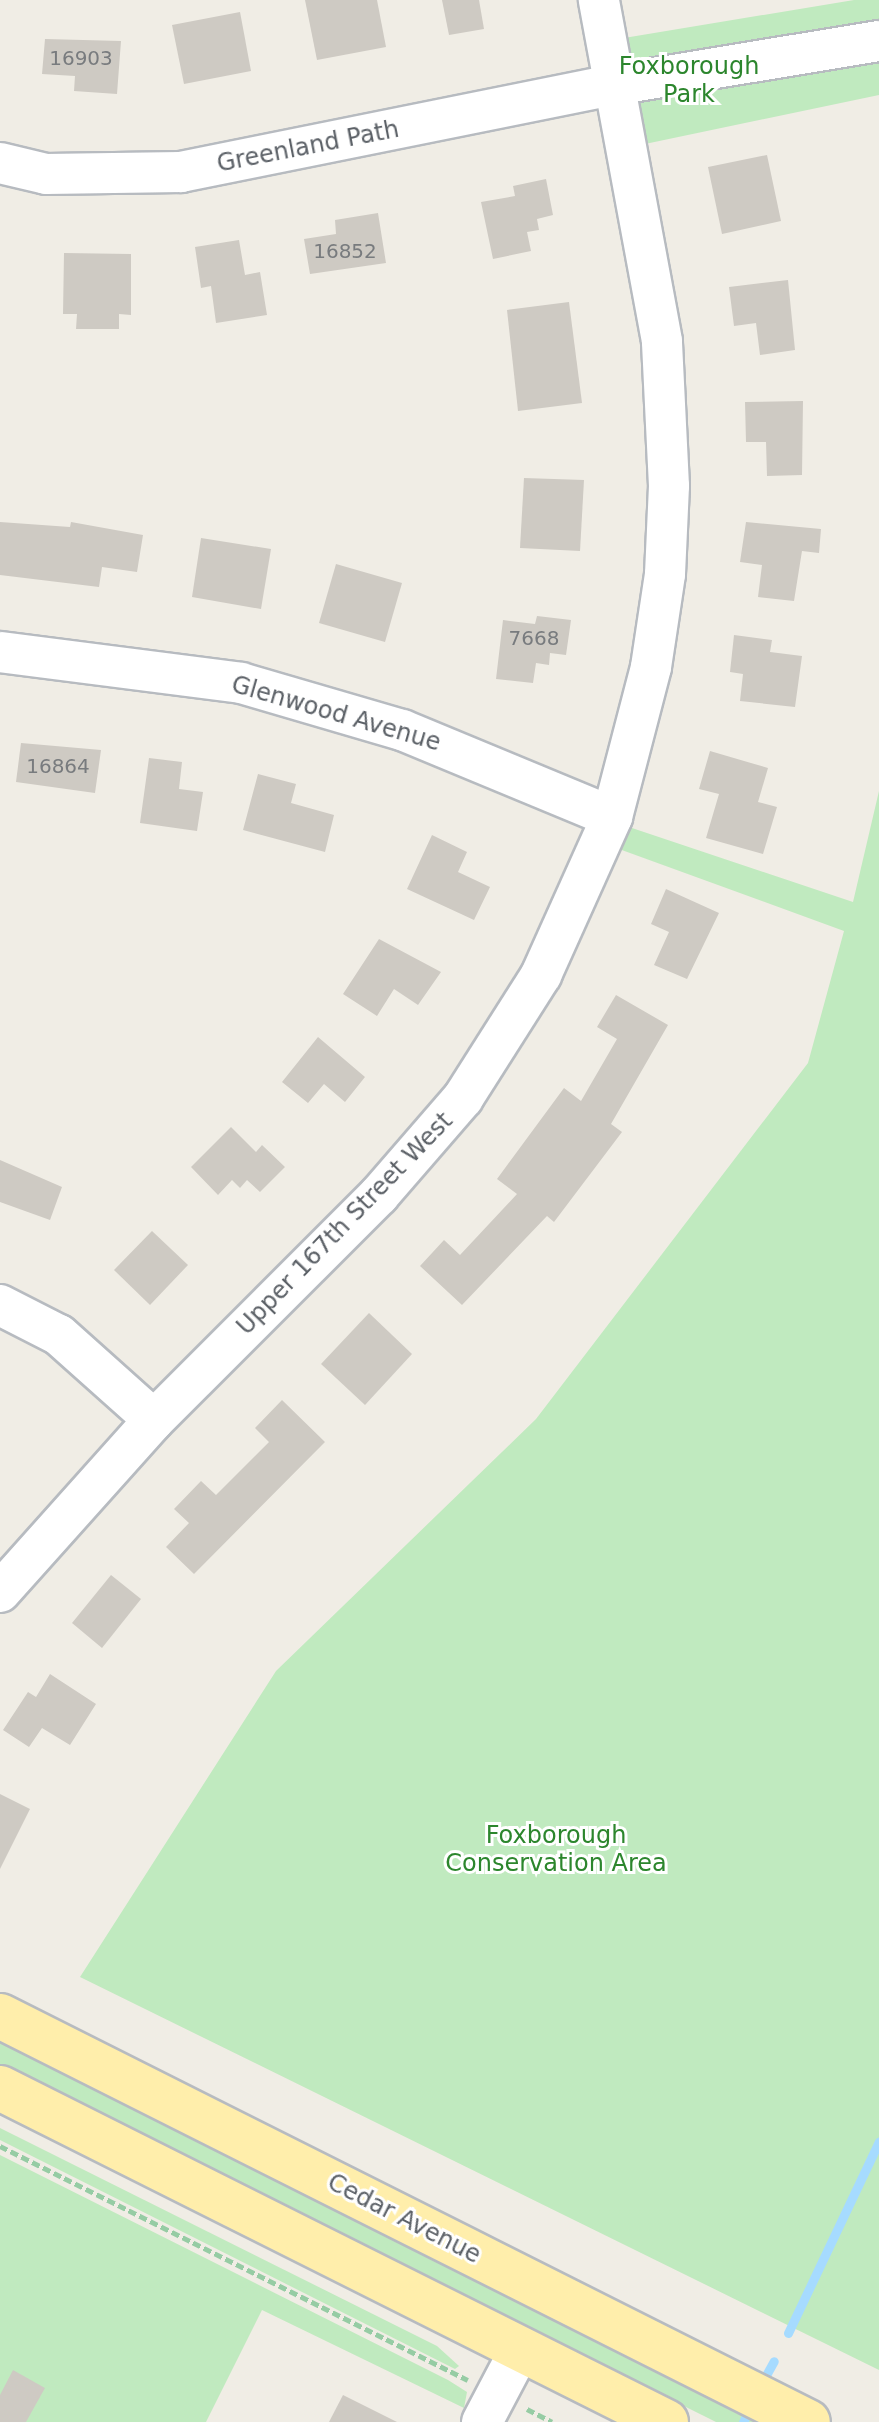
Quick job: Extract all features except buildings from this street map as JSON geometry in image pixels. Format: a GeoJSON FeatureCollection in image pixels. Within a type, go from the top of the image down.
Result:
{"type":"FeatureCollection","features":[{"type":"Feature","properties":{"kind":"main road","name":"Cedar Avenue"},"geometry":{"type":"LineString","coordinates":[[0,2016],[808,2422]]}},
{"type":"Feature","properties":{"kind":"main road"},"geometry":{"type":"LineString","coordinates":[[0,2088],[666,2422]]}},
{"type":"Feature","properties":{"kind":"street","name":"Upper 167th Street West"},"geometry":{"type":"LineString","coordinates":[[0,1592],[154,1420],[379,1195],[463,1098],[541,975],[612,817],[651,667],[665,574],[669,486],[662,341],[599,0]]}},
{"type":"Feature","properties":{"kind":"street","name":"Greenland Path"},"geometry":{"type":"LineString","coordinates":[[0,163],[46,174],[181,172],[613,85],[879,41]]}},
{"type":"Feature","properties":{"kind":"street","name":"Glenwood Avenue"},"geometry":{"type":"LineString","coordinates":[[0,652],[241,683],[416,735],[612,817]]}},
{"type":"Feature","properties":{"kind":"street"},"geometry":{"type":"LineString","coordinates":[[0,1305],[59,1335],[154,1420]]}},
{"type":"Feature","properties":{"kind":"street"},"geometry":{"type":"LineString","coordinates":[[489,2408],[521,2348]]}},
{"type":"Feature","properties":{"kind":"path"},"geometry":{"type":"LineString","coordinates":[[0,2146],[489,2408],[552,2422]]}},
{"type":"Feature","properties":{"kind":"green space","name":"Foxborough Park"},"geometry":{"type":"Polygon","coordinates":[[[854,0],[879,0],[879,95],[645,144],[624,38],[854,0]]]}},
{"type":"Feature","properties":{"kind":"green space","name":"Foxborough Conservation Area"},"geometry":{"type":"Polygon","coordinates":[[[879,791],[879,2370],[80,1977],[276,1671],[536,1419],[808,1063],[844,931],[619,849],[626,826],[853,902],[879,791]]]}},
{"type":"Feature","properties":{"kind":"green space"},"geometry":{"type":"Polygon","coordinates":[[[0,2040],[765,2422],[716,2422],[0,2065],[0,2040]]]}},
{"type":"Feature","properties":{"kind":"green space"},"geometry":{"type":"Polygon","coordinates":[[[0,2128],[437,2346],[459,2366],[455,2369],[0,2140],[0,2128]]]}},
{"type":"Feature","properties":{"kind":"green space"},"geometry":{"type":"Polygon","coordinates":[[[0,2155],[448,2380],[467,2392],[464,2408],[262,2310],[206,2422],[0,2422],[0,2155]]]}},
{"type":"Feature","properties":{"kind":"waterway"},"geometry":{"type":"LineString","coordinates":[[788,2333],[879,2141]]}},
{"type":"Feature","properties":{"kind":"waterway"},"geometry":{"type":"LineString","coordinates":[[765,2377],[774,2361]]}},
{"type":"Feature","properties":{"kind":"waterway"},"geometry":{"type":"LineString","coordinates":[[743,2422],[749,2410]]}}]}
